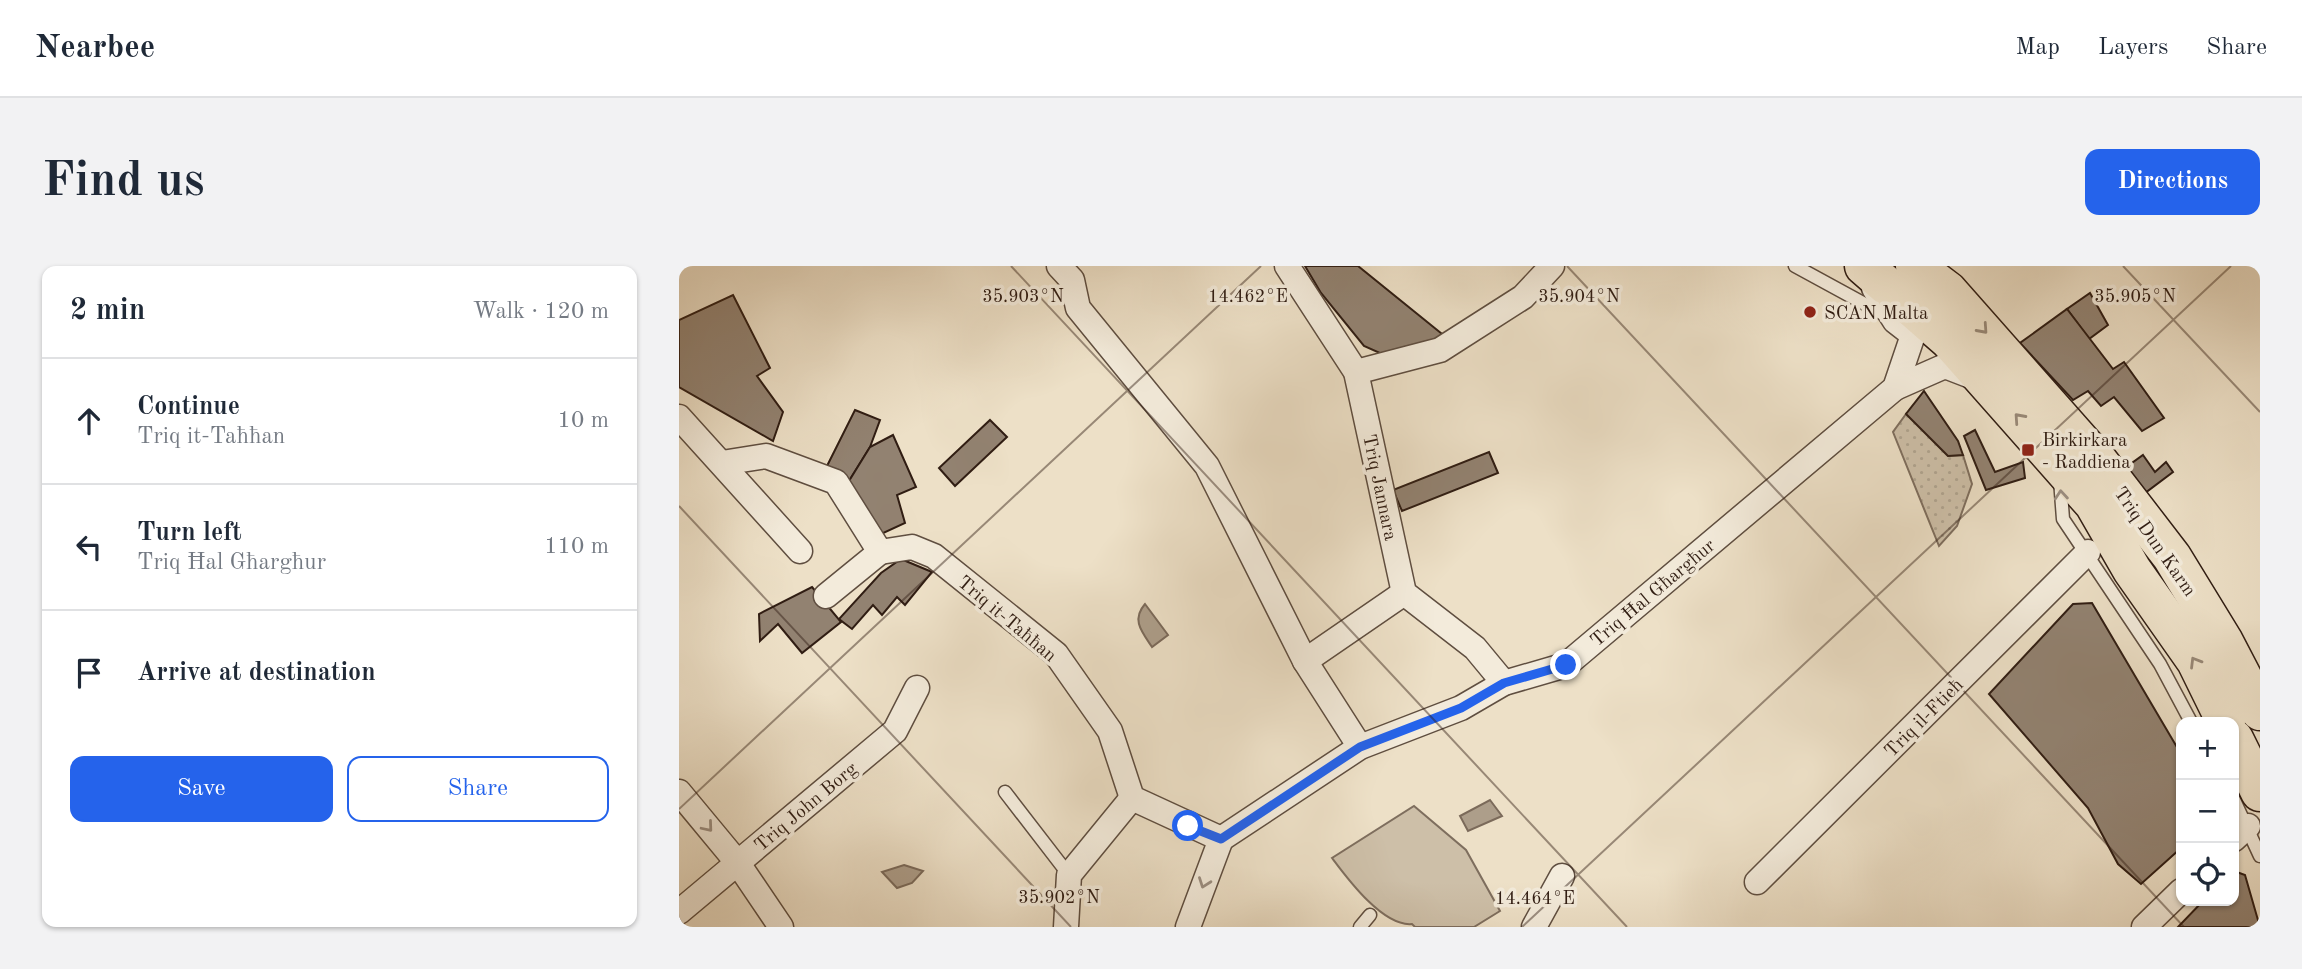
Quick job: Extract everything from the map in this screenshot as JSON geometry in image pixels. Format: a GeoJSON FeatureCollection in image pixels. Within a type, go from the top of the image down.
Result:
{"type":"FeatureCollection","features":[{"type":"Feature","properties":{"kind":"highway","name":"Triq Dun Karm"},"geometry":{"type":"LineString","coordinates":[[1862,266],[1949,340],[2095,504],[2122,579],[2196,661],[2224,717]]}},
{"type":"Feature","properties":{"kind":"highway","name":"Triq Dun Karm"},"geometry":{"type":"LineString","coordinates":[[1915,266],[1946,279],[2099,462],[2172,557],[2224,642],[2260,711]]}},
{"type":"Feature","properties":{"kind":"highway"},"geometry":{"type":"LineString","coordinates":[[2239,764],[2250,819]]}},
{"type":"Feature","properties":{"kind":"street","name":"Triq Jannara"},"geometry":{"type":"LineString","coordinates":[[1287,266],[1356,372],[1403,593]]}},
{"type":"Feature","properties":{"kind":"street"},"geometry":{"type":"LineString","coordinates":[[1356,372],[1440,350],[1523,297],[1552,266]]}},
{"type":"Feature","properties":{"kind":"street"},"geometry":{"type":"LineString","coordinates":[[1862,266],[1895,321],[1913,335],[1895,388]]}},
{"type":"Feature","properties":{"kind":"street"},"geometry":{"type":"LineString","coordinates":[[1072,271],[1078,308],[1207,466],[1305,661],[1360,747]]}},
{"type":"Feature","properties":{"kind":"street"},"geometry":{"type":"LineString","coordinates":[[1895,388],[1945,366],[1987,383]]}},
{"type":"Feature","properties":{"kind":"street","name":"Triq Ħal Għargħur"},"geometry":{"type":"LineString","coordinates":[[1221,839],[1360,747],[1461,708],[1504,683],[1566,665],[1895,388]]}},
{"type":"Feature","properties":{"kind":"street"},"geometry":{"type":"LineString","coordinates":[[679,418],[800,551]]}},
{"type":"Feature","properties":{"kind":"street"},"geometry":{"type":"LineString","coordinates":[[722,463],[765,456],[836,482],[880,552],[826,596]]}},
{"type":"Feature","properties":{"kind":"street","name":"Triq it-Taħħan"},"geometry":{"type":"LineString","coordinates":[[880,552],[912,547],[934,556],[1056,654],[1110,731],[1132,797]]}},
{"type":"Feature","properties":{"kind":"street","name":"Triq il-Ftieħ"},"geometry":{"type":"LineString","coordinates":[[1757,882],[2088,552]]}},
{"type":"Feature","properties":{"kind":"street"},"geometry":{"type":"LineString","coordinates":[[1305,661],[1403,593],[1475,648],[1504,683]]}},
{"type":"Feature","properties":{"kind":"street","name":"Triq John Borg"},"geometry":{"type":"LineString","coordinates":[[679,912],[895,731],[917,688]]}},
{"type":"Feature","properties":{"kind":"street"},"geometry":{"type":"LineString","coordinates":[[679,792],[737,862],[781,927]]}},
{"type":"Feature","properties":{"kind":"street"},"geometry":{"type":"LineString","coordinates":[[1066,927],[1069,875],[1132,797],[1221,839],[1188,927]]}},
{"type":"Feature","properties":{"kind":"street"},"geometry":{"type":"LineString","coordinates":[[1534,927],[1562,876]]}},
{"type":"Feature","properties":{"kind":"street"},"geometry":{"type":"LineString","coordinates":[[2144,927],[2176,896]]}},
{"type":"Feature","properties":{"kind":"lane"},"geometry":{"type":"LineString","coordinates":[[1795,266],[1895,321]]}},
{"type":"Feature","properties":{"kind":"lane","name":"Triq Dun Karm"},"geometry":{"type":"LineString","coordinates":[[2059,461],[2063,519],[2088,552],[2122,579],[2160,664],[2188,717]]}},
{"type":"Feature","properties":{"kind":"lane"},"geometry":{"type":"LineString","coordinates":[[1005,792],[1069,875]]}},
{"type":"Feature","properties":{"kind":"lane"},"geometry":{"type":"LineString","coordinates":[[2250,819],[2260,856]]}},
{"type":"Feature","properties":{"kind":"lane"},"geometry":{"type":"LineString","coordinates":[[1360,927],[1370,915]]}},
{"type":"Feature","properties":{"kind":"shaded area"},"geometry":{"type":"Polygon","coordinates":[[[1906,414],[1948,456],[1963,455],[1972,484],[1957,526],[1939,546],[1893,432],[1906,414]]]}},
{"type":"Feature","properties":{"kind":"shaded area"},"geometry":{"type":"Polygon","coordinates":[[[1145,604],[1168,635],[1152,647],[1138,621],[1145,604]]]}},
{"type":"Feature","properties":{"kind":"shaded area"},"geometry":{"type":"Polygon","coordinates":[[[1490,800],[1502,816],[1468,831],[1460,816],[1490,800]]]}},
{"type":"Feature","properties":{"kind":"shaded area"},"geometry":{"type":"Polygon","coordinates":[[[1414,806],[1466,850],[1500,911],[1474,927],[1415,927],[1401,923],[1389,918],[1367,900],[1332,858],[1414,806]]]}},
{"type":"Feature","properties":{"kind":"shaded area"},"geometry":{"type":"Polygon","coordinates":[[[904,865],[923,871],[912,883],[897,888],[882,872],[904,865]]]}},
{"type":"Feature","properties":{"kind":"building"},"geometry":{"type":"Polygon","coordinates":[[[1305,266],[1358,266],[1447,338],[1382,354],[1364,346],[1321,293],[1305,266]]]}},
{"type":"Feature","properties":{"kind":"building"},"geometry":{"type":"Polygon","coordinates":[[[2090,293],[2108,325],[2089,339],[2067,309],[2090,293]]]}},
{"type":"Feature","properties":{"kind":"building"},"geometry":{"type":"Polygon","coordinates":[[[733,295],[770,368],[757,376],[783,412],[773,441],[679,387],[679,320],[733,295]]]}},
{"type":"Feature","properties":{"kind":"building"},"geometry":{"type":"Polygon","coordinates":[[[2067,309],[2113,369],[2124,362],[2164,418],[2142,431],[2114,397],[2101,406],[2088,391],[2073,400],[2020,343],[2067,309]]]}},
{"type":"Feature","properties":{"kind":"building"},"geometry":{"type":"Polygon","coordinates":[[[1924,391],[1958,441],[1963,455],[1948,456],[1906,414],[1924,391]]]}},
{"type":"Feature","properties":{"kind":"building"},"geometry":{"type":"Polygon","coordinates":[[[855,410],[880,420],[870,447],[849,481],[827,466],[855,410]]]}},
{"type":"Feature","properties":{"kind":"building"},"geometry":{"type":"Polygon","coordinates":[[[990,420],[1007,437],[955,486],[939,468],[990,420]]]}},
{"type":"Feature","properties":{"kind":"building"},"geometry":{"type":"Polygon","coordinates":[[[1975,430],[1995,472],[2023,462],[2025,478],[1986,490],[1964,436],[1975,430]]]}},
{"type":"Feature","properties":{"kind":"building"},"geometry":{"type":"Polygon","coordinates":[[[893,435],[916,487],[897,495],[905,523],[879,535],[849,481],[870,447],[893,435]]]}},
{"type":"Feature","properties":{"kind":"building"},"geometry":{"type":"Polygon","coordinates":[[[1489,452],[1498,473],[1402,511],[1393,490],[1489,452]]]}},
{"type":"Feature","properties":{"kind":"building"},"geometry":{"type":"Polygon","coordinates":[[[2143,455],[2155,472],[2166,462],[2173,472],[2145,493],[2125,468],[2143,455]]]}},
{"type":"Feature","properties":{"kind":"building"},"geometry":{"type":"Polygon","coordinates":[[[901,559],[932,572],[905,605],[897,597],[882,615],[873,605],[852,629],[839,619],[881,573],[901,559]]]}},
{"type":"Feature","properties":{"kind":"building"},"geometry":{"type":"Polygon","coordinates":[[[812,587],[841,622],[802,653],[778,624],[760,641],[759,614],[812,587]]]}},
{"type":"Feature","properties":{"kind":"building"},"geometry":{"type":"Polygon","coordinates":[[[2092,603],[2176,746],[2176,852],[2141,884],[2118,864],[2088,808],[1989,694],[2073,604],[2092,603]]]}},
{"type":"Feature","properties":{"kind":"building"},"geometry":{"type":"Polygon","coordinates":[[[2239,873],[2245,875],[2260,927],[2178,927],[2198,906],[2239,906],[2239,873]]]}},
{"type":"Feature","properties":{"kind":"place","name":"SCAN Malta"},"geometry":{"type":"Point","coordinates":[1810,312]}},
{"type":"Feature","properties":{"kind":"place","name":"Birkirkara - Raddiena"},"geometry":{"type":"Point","coordinates":[2028,450]}},
{"type":"Feature","properties":{"kind":"route"},"geometry":{"type":"LineString","coordinates":[[1188,826],[1221,839],[1360,747],[1461,708],[1504,683],[1566,665]]}}]}
